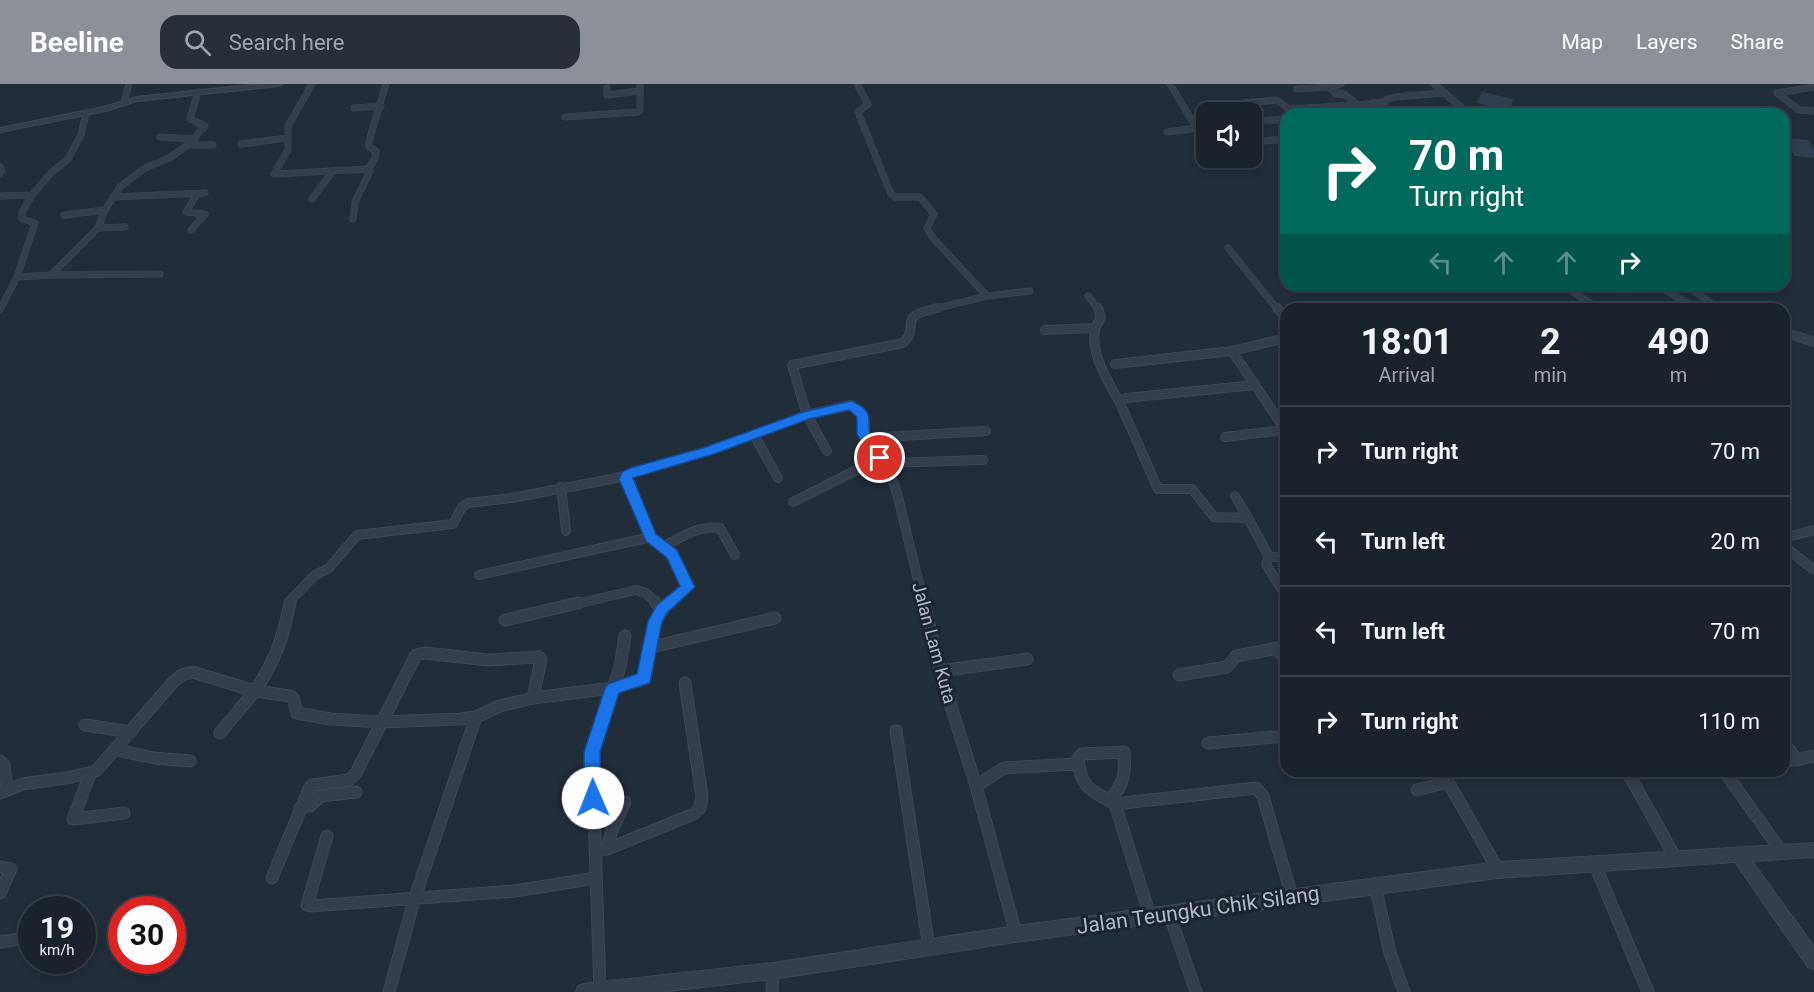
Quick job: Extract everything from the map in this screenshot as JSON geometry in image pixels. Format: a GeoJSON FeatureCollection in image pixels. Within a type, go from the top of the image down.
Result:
{"type":"FeatureCollection","features":[{"type":"Feature","properties":{"kind":"street"},"geometry":{"type":"LineString","coordinates":[[124,102],[129,84]]}},
{"type":"Feature","properties":{"kind":"street"},"geometry":{"type":"LineString","coordinates":[[0,130],[113,108],[136,99],[279,84]]}},
{"type":"Feature","properties":{"kind":"street"},"geometry":{"type":"LineString","coordinates":[[312,84],[288,126],[288,150],[275,175],[368,169]]}},
{"type":"Feature","properties":{"kind":"street"},"geometry":{"type":"LineString","coordinates":[[353,219],[355,202],[370,171],[368,169],[375,159],[376,151],[369,147],[368,141],[381,106],[386,84]]}},
{"type":"Feature","properties":{"kind":"street"},"geometry":{"type":"LineString","coordinates":[[857,84],[868,105],[859,109],[858,112],[891,194],[895,197],[920,197],[934,214],[927,228],[930,234],[947,258],[965,271],[987,296]]}},
{"type":"Feature","properties":{"kind":"street"},"geometry":{"type":"LineString","coordinates":[[1167,132],[1196,128],[1170,84]]}},
{"type":"Feature","properties":{"kind":"street"},"geometry":{"type":"LineString","coordinates":[[1297,89],[1306,86],[1329,87],[1341,84]]}},
{"type":"Feature","properties":{"kind":"street"},"geometry":{"type":"LineString","coordinates":[[1434,84],[1462,108]]}},
{"type":"Feature","properties":{"kind":"street"},"geometry":{"type":"LineString","coordinates":[[565,117],[638,112],[640,110],[640,87],[607,95],[607,88]]}},
{"type":"Feature","properties":{"kind":"street"},"geometry":{"type":"LineString","coordinates":[[1329,87],[1336,94],[1344,94],[1358,105]]}},
{"type":"Feature","properties":{"kind":"street"},"geometry":{"type":"LineString","coordinates":[[1814,87],[1777,93],[1799,110],[1814,111]]}},
{"type":"Feature","properties":{"kind":"street"},"geometry":{"type":"LineString","coordinates":[[51,275],[98,228],[105,210],[121,186],[145,168],[169,158],[195,139],[205,126],[190,119],[198,92]]}},
{"type":"Feature","properties":{"kind":"street"},"geometry":{"type":"LineString","coordinates":[[1329,108],[1386,102],[1387,99],[1394,97],[1445,93]]}},
{"type":"Feature","properties":{"kind":"street"},"geometry":{"type":"LineString","coordinates":[[1254,102],[1277,100],[1286,108]]}},
{"type":"Feature","properties":{"kind":"street"},"geometry":{"type":"LineString","coordinates":[[1373,103],[1378,108]]}},
{"type":"Feature","properties":{"kind":"street"},"geometry":{"type":"LineString","coordinates":[[354,108],[381,106]]}},
{"type":"Feature","properties":{"kind":"street"},"geometry":{"type":"LineString","coordinates":[[0,310],[17,277],[35,223],[22,219],[22,212],[32,195],[52,172],[68,159],[81,135],[87,113]]}},
{"type":"Feature","properties":{"kind":"street"},"geometry":{"type":"LineString","coordinates":[[1262,121],[1280,119]]}},
{"type":"Feature","properties":{"kind":"street"},"geometry":{"type":"LineString","coordinates":[[160,137],[195,139]]}},
{"type":"Feature","properties":{"kind":"street"},"geometry":{"type":"LineString","coordinates":[[241,144],[287,138]]}},
{"type":"Feature","properties":{"kind":"street"},"geometry":{"type":"LineString","coordinates":[[1262,141],[1280,140]]}},
{"type":"Feature","properties":{"kind":"street"},"geometry":{"type":"LineString","coordinates":[[188,145],[213,145]]}},
{"type":"Feature","properties":{"kind":"street"},"geometry":{"type":"LineString","coordinates":[[0,168],[0,173]]}},
{"type":"Feature","properties":{"kind":"street"},"geometry":{"type":"LineString","coordinates":[[312,198],[332,172]]}},
{"type":"Feature","properties":{"kind":"street"},"geometry":{"type":"LineString","coordinates":[[113,196],[205,193]]}},
{"type":"Feature","properties":{"kind":"street"},"geometry":{"type":"LineString","coordinates":[[191,230],[205,214],[186,212],[197,194]]}},
{"type":"Feature","properties":{"kind":"street"},"geometry":{"type":"LineString","coordinates":[[0,196],[32,195]]}},
{"type":"Feature","properties":{"kind":"street"},"geometry":{"type":"LineString","coordinates":[[64,216],[105,210]]}},
{"type":"Feature","properties":{"kind":"street"},"geometry":{"type":"LineString","coordinates":[[98,228],[125,227]]}},
{"type":"Feature","properties":{"kind":"street"},"geometry":{"type":"LineString","coordinates":[[1228,248],[1280,312]]}},
{"type":"Feature","properties":{"kind":"street"},"geometry":{"type":"LineString","coordinates":[[17,277],[160,274]]}},
{"type":"Feature","properties":{"kind":"street"},"geometry":{"type":"LineString","coordinates":[[827,451],[807,415],[792,365],[903,343],[907,339],[914,314],[987,296],[1030,291]]}},
{"type":"Feature","properties":{"kind":"street"},"geometry":{"type":"LineString","coordinates":[[1572,291],[1590,303]]}},
{"type":"Feature","properties":{"kind":"street"},"geometry":{"type":"LineString","coordinates":[[1667,291],[1687,303]]}},
{"type":"Feature","properties":{"kind":"street"},"geometry":{"type":"LineString","coordinates":[[1694,291],[1711,303]]}},
{"type":"Feature","properties":{"kind":"street"},"geometry":{"type":"LineString","coordinates":[[1088,296],[1098,307],[1101,317],[1095,328],[1095,337],[1102,367],[1158,489],[1192,489],[1214,517],[1248,518]]}},
{"type":"Feature","properties":{"kind":"street"},"geometry":{"type":"LineString","coordinates":[[1045,330],[1095,328]]}},
{"type":"Feature","properties":{"kind":"street"},"geometry":{"type":"LineString","coordinates":[[1790,334],[1814,342]]}},
{"type":"Feature","properties":{"kind":"street"},"geometry":{"type":"LineString","coordinates":[[1114,364],[1232,351],[1280,339]]}},
{"type":"Feature","properties":{"kind":"street"},"geometry":{"type":"LineString","coordinates":[[1232,351],[1280,423]]}},
{"type":"Feature","properties":{"kind":"street"},"geometry":{"type":"LineString","coordinates":[[1120,403],[1126,398],[1255,385]]}},
{"type":"Feature","properties":{"kind":"street","name":"Jalan Lam Kuta"},"geometry":{"type":"LineString","coordinates":[[807,415],[853,406],[862,415],[865,421],[864,435],[883,461],[897,493],[940,671],[976,786],[1016,934]]}},
{"type":"Feature","properties":{"kind":"street"},"geometry":{"type":"LineString","coordinates":[[1276,416],[1280,414]]}},
{"type":"Feature","properties":{"kind":"street"},"geometry":{"type":"LineString","coordinates":[[220,733],[255,691],[272,665],[283,636],[290,601],[314,576],[329,568],[355,536],[453,524],[462,507],[468,503],[512,498],[627,476],[630,472],[710,451],[807,415]]}},
{"type":"Feature","properties":{"kind":"street"},"geometry":{"type":"LineString","coordinates":[[868,438],[986,431]]}},
{"type":"Feature","properties":{"kind":"street"},"geometry":{"type":"LineString","coordinates":[[1225,437],[1280,432]]}},
{"type":"Feature","properties":{"kind":"street"},"geometry":{"type":"LineString","coordinates":[[754,435],[778,477]]}},
{"type":"Feature","properties":{"kind":"street"},"geometry":{"type":"LineString","coordinates":[[793,502],[883,461],[983,460]]}},
{"type":"Feature","properties":{"kind":"street"},"geometry":{"type":"LineString","coordinates":[[0,761],[4,765],[4,791],[27,783],[90,774],[104,765],[174,681],[187,673],[194,672],[255,691],[290,696],[293,698],[295,712],[308,716],[382,722],[476,717],[500,706],[533,698],[613,688],[644,678],[652,647],[655,621],[662,609],[688,587],[672,554],[651,537],[626,479],[627,476]]}},
{"type":"Feature","properties":{"kind":"street"},"geometry":{"type":"LineString","coordinates":[[561,487],[566,531]]}},
{"type":"Feature","properties":{"kind":"street"},"geometry":{"type":"LineString","coordinates":[[1235,496],[1269,557]]}},
{"type":"Feature","properties":{"kind":"street"},"geometry":{"type":"LineString","coordinates":[[664,546],[706,526],[714,527],[720,528],[735,555]]}},
{"type":"Feature","properties":{"kind":"street"},"geometry":{"type":"LineString","coordinates":[[1790,536],[1814,530]]}},
{"type":"Feature","properties":{"kind":"street"},"geometry":{"type":"LineString","coordinates":[[479,575],[651,537]]}},
{"type":"Feature","properties":{"kind":"street"},"geometry":{"type":"LineString","coordinates":[[1790,551],[1814,570]]}},
{"type":"Feature","properties":{"kind":"street"},"geometry":{"type":"LineString","coordinates":[[1269,557],[1280,557]]}},
{"type":"Feature","properties":{"kind":"street"},"geometry":{"type":"LineString","coordinates":[[1269,557],[1266,564],[1280,587]]}},
{"type":"Feature","properties":{"kind":"street"},"geometry":{"type":"LineString","coordinates":[[505,620],[636,590],[646,593],[662,609]]}},
{"type":"Feature","properties":{"kind":"street"},"geometry":{"type":"LineString","coordinates":[[652,647],[775,618]]}},
{"type":"Feature","properties":{"kind":"street"},"geometry":{"type":"LineString","coordinates":[[600,990],[592,752],[620,667],[625,636]]}},
{"type":"Feature","properties":{"kind":"street"},"geometry":{"type":"LineString","coordinates":[[1179,675],[1227,667],[1236,656],[1280,647]]}},
{"type":"Feature","properties":{"kind":"street"},"geometry":{"type":"LineString","coordinates":[[273,878],[305,794],[312,785],[349,780],[357,773],[406,671],[418,654],[488,660],[539,657],[541,659],[533,698]]}},
{"type":"Feature","properties":{"kind":"street"},"geometry":{"type":"LineString","coordinates":[[940,671],[1027,659]]}},
{"type":"Feature","properties":{"kind":"street"},"geometry":{"type":"LineString","coordinates":[[595,850],[608,849],[694,814],[700,808],[702,797],[685,683]]}},
{"type":"Feature","properties":{"kind":"street"},"geometry":{"type":"LineString","coordinates":[[389,992],[415,897],[476,717]]}},
{"type":"Feature","properties":{"kind":"street"},"geometry":{"type":"LineString","coordinates":[[85,725],[131,732]]}},
{"type":"Feature","properties":{"kind":"street"},"geometry":{"type":"LineString","coordinates":[[896,731],[929,948]]}},
{"type":"Feature","properties":{"kind":"street"},"geometry":{"type":"LineString","coordinates":[[1208,743],[1280,737]]}},
{"type":"Feature","properties":{"kind":"street"},"geometry":{"type":"LineString","coordinates":[[117,750],[154,758],[190,761]]}},
{"type":"Feature","properties":{"kind":"street"},"geometry":{"type":"LineString","coordinates":[[1790,751],[1797,760]]}},
{"type":"Feature","properties":{"kind":"street"},"geometry":{"type":"LineString","coordinates":[[1150,916],[1112,802],[1126,776],[1124,752],[1082,754],[1078,758],[1081,775],[1093,793],[1112,802],[1256,788],[1263,796],[1292,897]]}},
{"type":"Feature","properties":{"kind":"street"},"geometry":{"type":"LineString","coordinates":[[1790,761],[1814,756]]}},
{"type":"Feature","properties":{"kind":"street"},"geometry":{"type":"LineString","coordinates":[[976,786],[1004,768],[1078,764]]}},
{"type":"Feature","properties":{"kind":"street"},"geometry":{"type":"LineString","coordinates":[[90,774],[74,820],[123,813]]}},
{"type":"Feature","properties":{"kind":"street"},"geometry":{"type":"LineString","coordinates":[[1417,790],[1443,777]]}},
{"type":"Feature","properties":{"kind":"street"},"geometry":{"type":"LineString","coordinates":[[1446,777],[1498,870]]}},
{"type":"Feature","properties":{"kind":"street"},"geometry":{"type":"LineString","coordinates":[[1630,777],[1675,857]]}},
{"type":"Feature","properties":{"kind":"street"},"geometry":{"type":"LineString","coordinates":[[1730,777],[1781,851]]}},
{"type":"Feature","properties":{"kind":"street"},"geometry":{"type":"LineString","coordinates":[[300,808],[310,806],[321,796],[356,792]]}},
{"type":"Feature","properties":{"kind":"street"},"geometry":{"type":"LineString","coordinates":[[608,849],[612,830],[625,802]]}},
{"type":"Feature","properties":{"kind":"street"},"geometry":{"type":"LineString","coordinates":[[327,836],[307,906],[515,891],[596,878]]}},
{"type":"Feature","properties":{"kind":"street","name":"Jalan Teungku Chik Silang"},"geometry":{"type":"LineString","coordinates":[[584,992],[690,986],[1016,934],[1498,870],[1814,850]]}},
{"type":"Feature","properties":{"kind":"street"},"geometry":{"type":"LineString","coordinates":[[1738,854],[1814,961]]}},
{"type":"Feature","properties":{"kind":"street"},"geometry":{"type":"LineString","coordinates":[[1595,865],[1648,992]]}},
{"type":"Feature","properties":{"kind":"street"},"geometry":{"type":"LineString","coordinates":[[0,867],[11,869],[0,893]]}},
{"type":"Feature","properties":{"kind":"street"},"geometry":{"type":"LineString","coordinates":[[1375,885],[1388,943],[1404,992]]}},
{"type":"Feature","properties":{"kind":"street"},"geometry":{"type":"LineString","coordinates":[[1169,913],[1196,992]]}},
{"type":"Feature","properties":{"kind":"street"},"geometry":{"type":"LineString","coordinates":[[0,942],[18,939]]}},
{"type":"Feature","properties":{"kind":"street"},"geometry":{"type":"LineString","coordinates":[[772,992],[773,971]]}},
{"type":"Feature","properties":{"kind":"building"},"geometry":{"type":"Polygon","coordinates":[[[1482,92],[1514,99],[1510,108],[1497,108],[1477,103],[1482,92]]]}},
{"type":"Feature","properties":{"kind":"building"},"geometry":{"type":"Polygon","coordinates":[[[1790,138],[1808,140],[1814,149],[1814,158],[1795,156],[1790,148],[1790,138]]]}},
{"type":"Feature","properties":{"kind":"route"},"geometry":{"type":"LineString","coordinates":[[593,798],[592,752],[613,688],[636,682],[647,675],[655,621],[662,609],[688,587],[672,554],[651,537],[626,479],[630,472],[710,451],[807,415],[851,405],[862,415],[865,421],[864,435],[880,458]]}}]}
